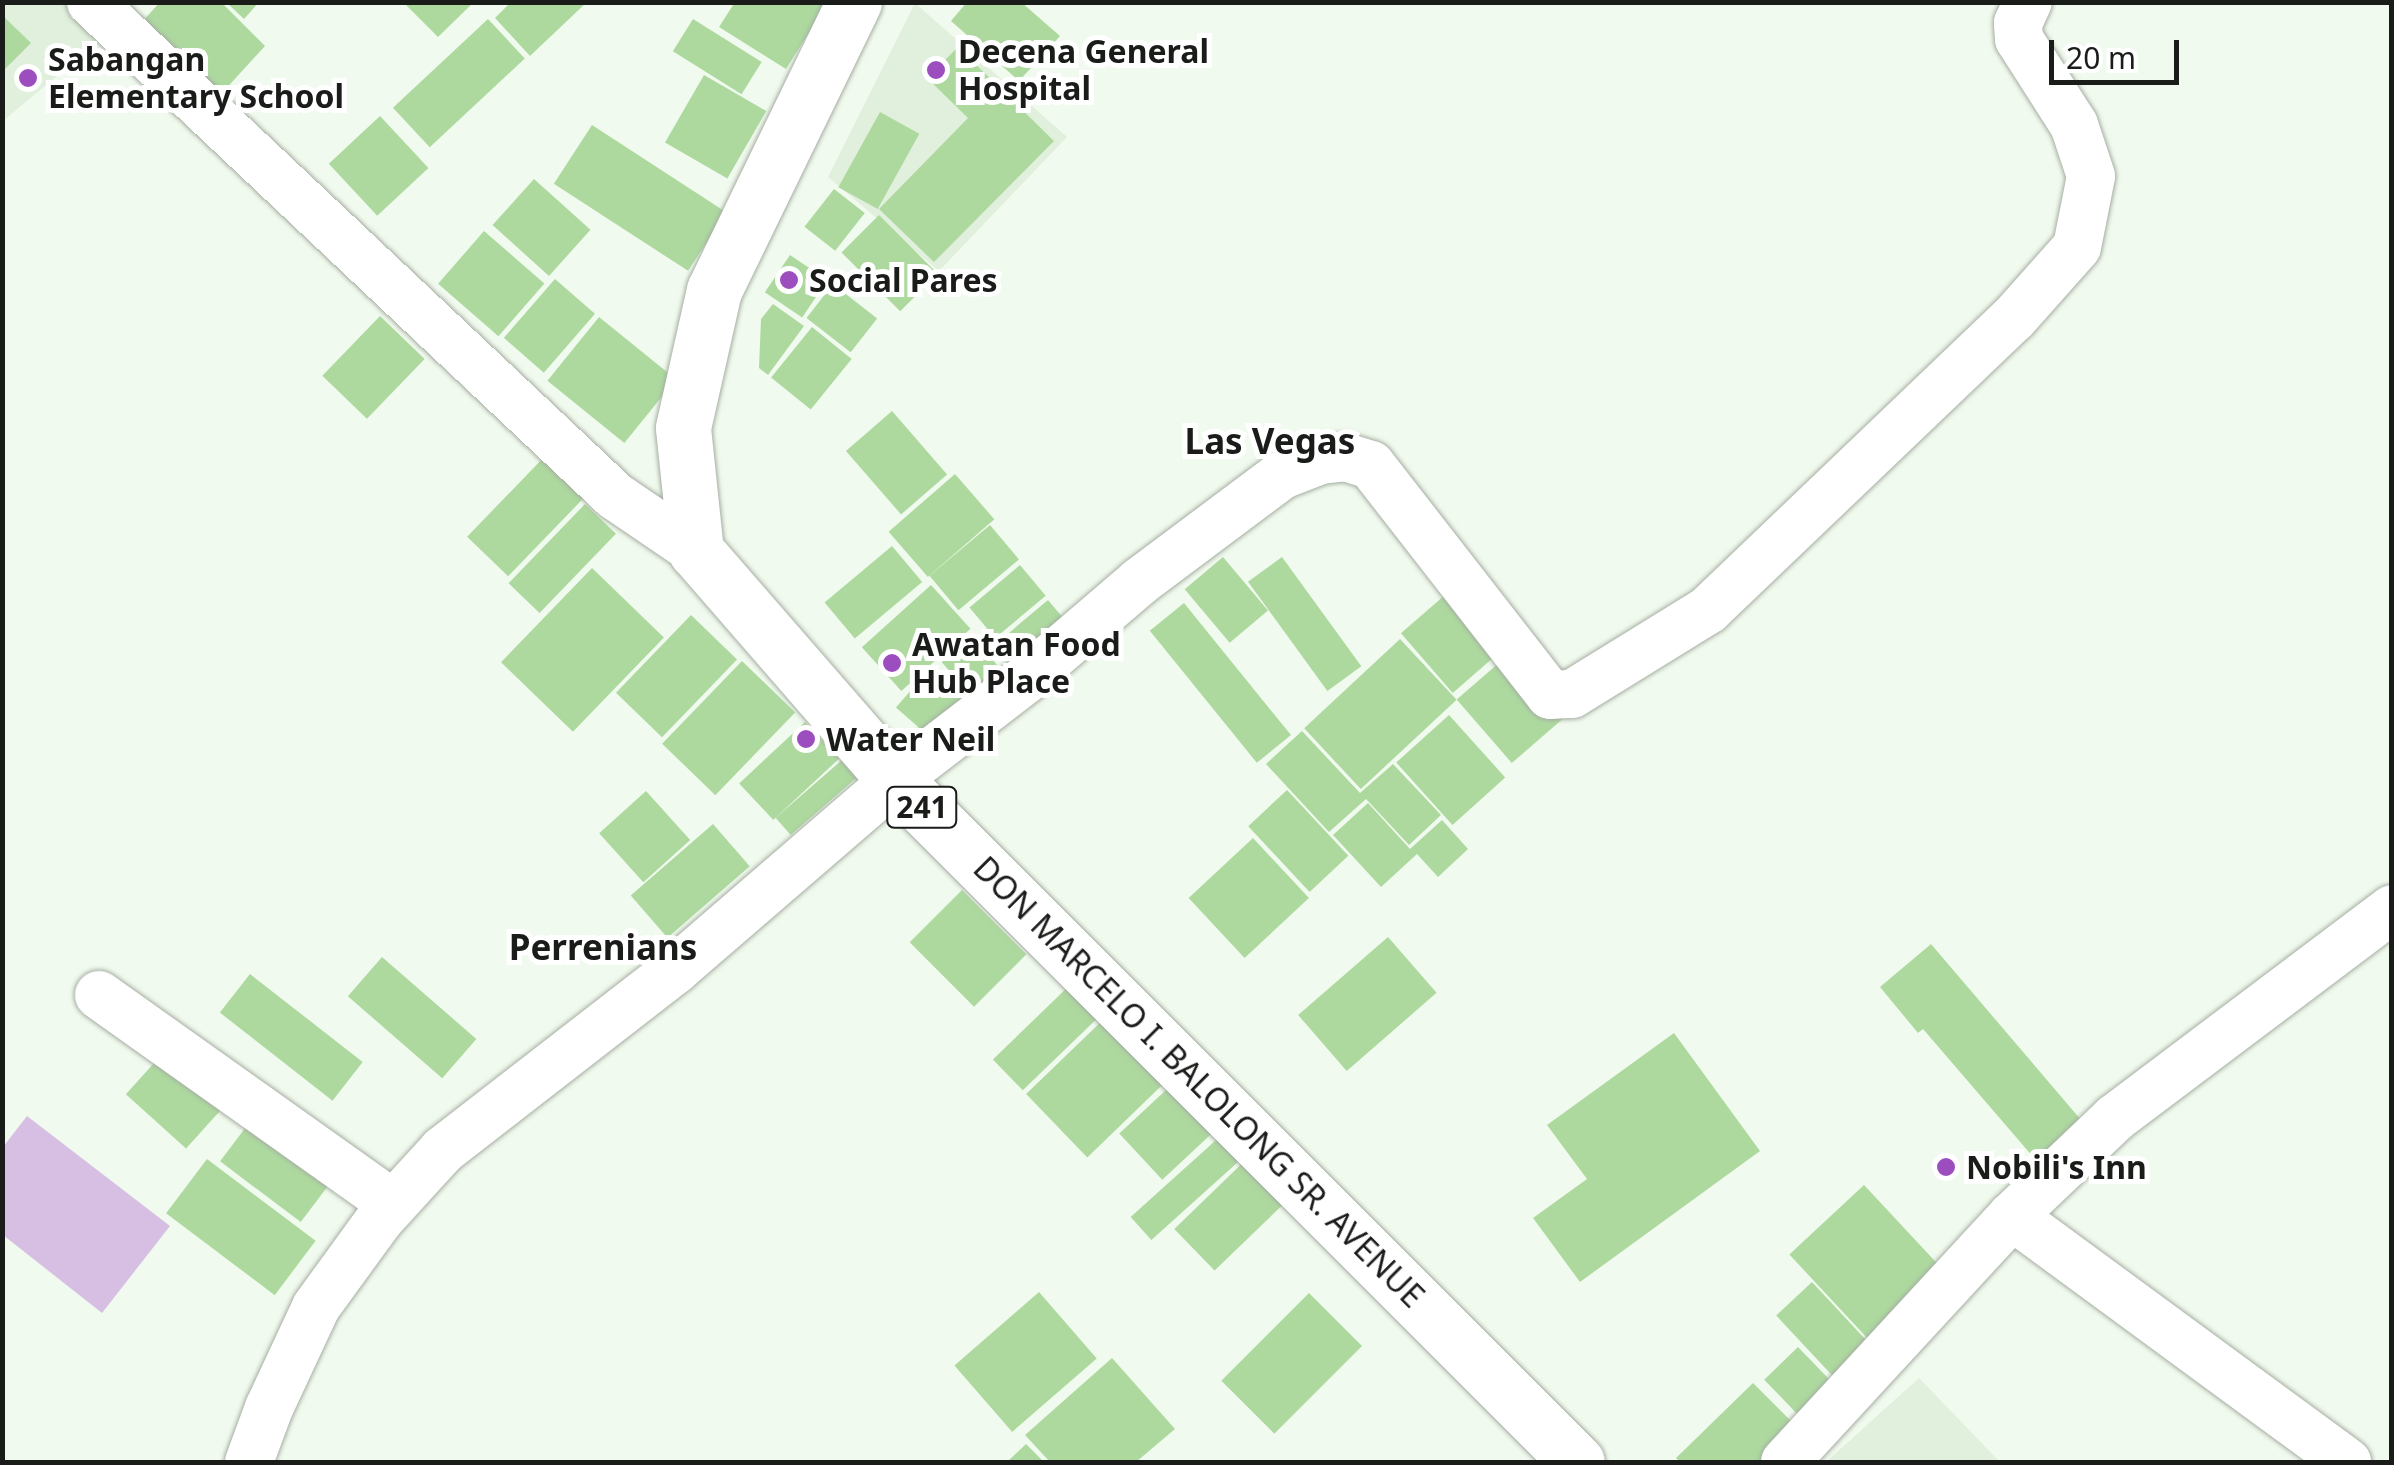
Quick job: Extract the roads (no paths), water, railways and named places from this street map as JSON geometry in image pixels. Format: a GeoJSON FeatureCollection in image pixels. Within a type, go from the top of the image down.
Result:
{"type":"FeatureCollection","features":[{"type":"Feature","properties":{"kind":"main road"},"geometry":{"type":"LineString","coordinates":[[696,551],[683,428],[714,290],[854,2]]}},
{"type":"Feature","properties":{"kind":"main road","name":"DON MARCELO I. BALOLONG SR. AVENUE"},"geometry":{"type":"LineString","coordinates":[[696,551],[895,780],[1577,1462]]}},
{"type":"Feature","properties":{"kind":"street"},"geometry":{"type":"LineString","coordinates":[[249,1462],[268,1408],[316,1307],[394,1204],[443,1150],[675,970],[895,780],[1026,680],[1155,570],[1282,475],[1321,460],[1345,457],[1371,466],[1550,695],[1572,694],[1708,610],[2013,319],[2077,247],[2091,176],[2074,125],[2019,39],[2018,22],[2028,2]]}},
{"type":"Feature","properties":{"kind":"street"},"geometry":{"type":"LineString","coordinates":[[110,9],[615,496],[696,551]]}},
{"type":"Feature","properties":{"kind":"street"},"geometry":{"type":"LineString","coordinates":[[1785,1462],[2012,1216],[2115,1118],[2186,1060],[2392,909]]}},
{"type":"Feature","properties":{"kind":"street"},"geometry":{"type":"LineString","coordinates":[[99,995],[394,1204]]}},
{"type":"Feature","properties":{"kind":"street"},"geometry":{"type":"LineString","coordinates":[[2012,1216],[2347,1462]]}},
{"type":"Feature","properties":{"kind":"place","name":"Decena General Hospital"},"geometry":{"type":"Point","coordinates":[936,70]}},
{"type":"Feature","properties":{"kind":"place","name":"Sabangan Elementary School"},"geometry":{"type":"Point","coordinates":[28,78]}},
{"type":"Feature","properties":{"kind":"place","name":"Social Pares"},"geometry":{"type":"Point","coordinates":[789,280]}},
{"type":"Feature","properties":{"kind":"place","name":"Awatan Food Hub Place"},"geometry":{"type":"Point","coordinates":[892,663]}},
{"type":"Feature","properties":{"kind":"place","name":"Water Neil"},"geometry":{"type":"Point","coordinates":[806,739]}},
{"type":"Feature","properties":{"kind":"place","name":"Nobili's Inn"},"geometry":{"type":"Point","coordinates":[1946,1167]}},
{"type":"Feature","properties":{"kind":"district","name":"Las Vegas"},"geometry":{"type":"Point","coordinates":[1270,441]}},
{"type":"Feature","properties":{"kind":"district","name":"Perrenians"},"geometry":{"type":"Point","coordinates":[603,947]}}]}
